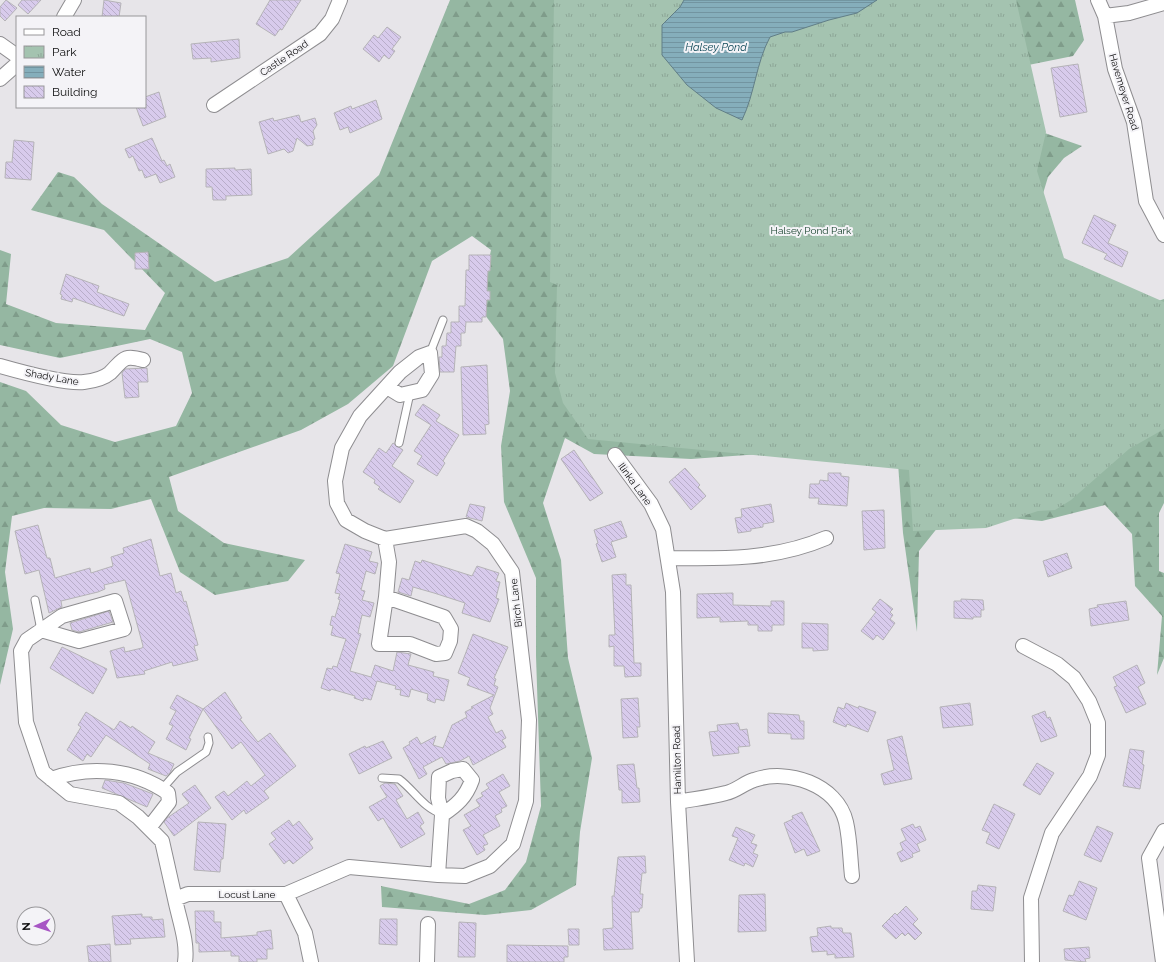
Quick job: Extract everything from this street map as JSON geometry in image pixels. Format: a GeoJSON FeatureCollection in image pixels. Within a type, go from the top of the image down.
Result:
{"type":"FeatureCollection","features":[{"type":"Feature","properties":{"kind":"street"},"geometry":{"type":"LineString","coordinates":[[65,16],[74,0]]}},
{"type":"Feature","properties":{"kind":"street","name":"Castle Road"},"geometry":{"type":"LineString","coordinates":[[214,105],[320,34],[332,19],[340,0]]}},
{"type":"Feature","properties":{"kind":"street","name":"Havemeyer Road"},"geometry":{"type":"LineString","coordinates":[[1098,0],[1104,16],[1115,69],[1134,122],[1146,200],[1164,235]]}},
{"type":"Feature","properties":{"kind":"street"},"geometry":{"type":"LineString","coordinates":[[1108,0],[1104,16],[1129,12],[1164,3]]}},
{"type":"Feature","properties":{"kind":"street"},"geometry":{"type":"LineString","coordinates":[[0,44],[16,55]]}},
{"type":"Feature","properties":{"kind":"street"},"geometry":{"type":"LineString","coordinates":[[0,79],[16,65]]}},
{"type":"Feature","properties":{"kind":"street"},"geometry":{"type":"LineString","coordinates":[[386,597],[444,618],[451,629],[450,641],[445,653],[436,654],[410,644],[379,644],[386,597],[389,562],[386,539],[365,531],[346,520],[337,503],[335,481],[342,448],[360,416],[400,372],[420,357],[430,353],[432,374],[422,390],[400,395],[387,387]]}},
{"type":"Feature","properties":{"kind":"street","name":"Shady Lane"},"geometry":{"type":"LineString","coordinates":[[0,366],[50,378],[82,382],[98,380],[109,374],[119,362],[125,358],[132,356],[143,360]]}},
{"type":"Feature","properties":{"kind":"street","name":"Ilinka Lane"},"geometry":{"type":"LineString","coordinates":[[615,455],[651,504],[663,529],[668,558]]}},
{"type":"Feature","properties":{"kind":"street","name":"Birch Lane"},"geometry":{"type":"LineString","coordinates":[[386,539],[466,526],[477,531],[493,544],[512,572],[529,720],[526,801],[513,844],[490,866],[465,876]]}},
{"type":"Feature","properties":{"kind":"street"},"geometry":{"type":"LineString","coordinates":[[668,558],[753,558],[808,546],[826,538]]}},
{"type":"Feature","properties":{"kind":"street","name":"Hamilton Road"},"geometry":{"type":"LineString","coordinates":[[668,558],[673,592],[678,802],[687,962]]}},
{"type":"Feature","properties":{"kind":"street"},"geometry":{"type":"LineString","coordinates":[[40,630],[79,642],[124,629],[115,601],[62,616],[40,630],[27,640],[21,650],[26,722],[43,772],[70,794],[119,803],[138,817],[162,841],[183,934],[186,955],[185,962]]}},
{"type":"Feature","properties":{"kind":"street"},"geometry":{"type":"LineString","coordinates":[[1023,646],[1057,664],[1074,678],[1089,700],[1098,723],[1098,755],[1090,776],[1052,833],[1031,898],[1032,962]]}},
{"type":"Feature","properties":{"kind":"street"},"geometry":{"type":"LineString","coordinates":[[51,779],[68,773],[97,770],[117,772],[156,785],[168,793],[169,802],[149,828]]}},
{"type":"Feature","properties":{"kind":"street"},"geometry":{"type":"LineString","coordinates":[[678,802],[728,793],[754,780],[782,776],[808,780],[828,794],[839,808],[845,821],[852,876]]}},
{"type":"Feature","properties":{"kind":"street"},"geometry":{"type":"LineString","coordinates":[[438,875],[442,815]]}},
{"type":"Feature","properties":{"kind":"street"},"geometry":{"type":"LineString","coordinates":[[1162,962],[1150,858],[1164,831]]}},
{"type":"Feature","properties":{"kind":"street","name":"Locust Lane"},"geometry":{"type":"LineString","coordinates":[[175,899],[188,894],[286,894],[349,867],[465,876]]}},
{"type":"Feature","properties":{"kind":"street"},"geometry":{"type":"LineString","coordinates":[[286,894],[305,933],[311,962]]}},
{"type":"Feature","properties":{"kind":"street"},"geometry":{"type":"LineString","coordinates":[[427,962],[428,924]]}},
{"type":"Feature","properties":{"kind":"lane"},"geometry":{"type":"LineString","coordinates":[[430,353],[443,320]]}},
{"type":"Feature","properties":{"kind":"lane"},"geometry":{"type":"LineString","coordinates":[[399,443],[410,393]]}},
{"type":"Feature","properties":{"kind":"lane"},"geometry":{"type":"LineString","coordinates":[[35,600],[40,630]]}},
{"type":"Feature","properties":{"kind":"lane"},"geometry":{"type":"LineString","coordinates":[[162,789],[177,772],[206,752],[209,743],[208,737]]}},
{"type":"Feature","properties":{"kind":"lane"},"geometry":{"type":"LineString","coordinates":[[382,778],[399,779],[426,806],[434,812],[442,815]]}},
{"type":"Feature","properties":{"kind":"green space","name":"Halsey Pond Park"},"geometry":{"type":"Polygon","coordinates":[[[450,0],[1075,0],[1084,40],[1073,56],[1014,68],[1036,130],[1082,146],[1064,158],[1048,177],[1032,230],[1106,319],[1164,299],[1164,503],[1159,513],[1159,571],[1164,573],[1164,658],[1157,675],[1162,616],[1135,586],[1132,534],[1105,505],[1042,521],[950,512],[919,551],[917,632],[903,533],[897,449],[829,449],[691,459],[594,454],[565,438],[543,503],[561,560],[568,658],[592,758],[580,832],[576,885],[531,910],[485,915],[382,907],[381,886],[469,904],[505,890],[526,862],[541,806],[536,656],[536,578],[504,502],[501,446],[510,391],[503,339],[479,307],[491,250],[472,236],[432,261],[393,366],[348,404],[301,430],[169,477],[178,511],[224,543],[305,560],[288,581],[215,595],[180,572],[151,499],[111,509],[44,508],[12,516],[5,572],[13,629],[0,685],[0,382],[26,391],[61,425],[115,442],[176,426],[192,393],[182,352],[150,339],[60,358],[0,345],[0,250],[11,254],[6,304],[56,323],[145,330],[165,293],[104,230],[31,210],[58,172],[74,177],[102,204],[215,282],[288,258],[379,175],[450,0]]]}},
{"type":"Feature","properties":{"kind":"green space","name":"Halsey Pond Park"},"geometry":{"type":"Polygon","coordinates":[[[554,0],[1016,0],[1046,132],[1037,171],[1064,258],[1164,302],[1164,429],[1129,449],[1071,500],[1055,510],[1038,511],[986,528],[913,531],[909,470],[588,439],[563,403],[555,373],[557,285],[550,282],[554,0]]]}},
{"type":"Feature","properties":{"kind":"water","name":"Halsey Pond"},"geometry":{"type":"Polygon","coordinates":[[[684,0],[877,0],[857,13],[770,37],[765,47],[750,99],[742,120],[716,108],[687,85],[662,55],[662,25],[680,7],[684,0]]]}},
{"type":"Feature","properties":{"kind":"building"},"geometry":{"type":"Polygon","coordinates":[[[6,0],[17,8],[5,21],[0,16],[0,7],[6,0]]]}},
{"type":"Feature","properties":{"kind":"building"},"geometry":{"type":"Polygon","coordinates":[[[22,0],[41,0],[28,14],[18,5],[22,0]]]}},
{"type":"Feature","properties":{"kind":"building"},"geometry":{"type":"Polygon","coordinates":[[[104,0],[121,3],[119,16],[102,16],[104,0]]]}},
{"type":"Feature","properties":{"kind":"building"},"geometry":{"type":"Polygon","coordinates":[[[270,0],[301,0],[282,30],[280,29],[275,36],[256,24],[270,0]]]}},
{"type":"Feature","properties":{"kind":"building"},"geometry":{"type":"Polygon","coordinates":[[[387,27],[401,37],[392,49],[395,51],[389,59],[384,55],[379,62],[363,49],[374,35],[378,38],[387,27]]]}},
{"type":"Feature","properties":{"kind":"building"},"geometry":{"type":"Polygon","coordinates":[[[239,39],[240,58],[211,62],[211,58],[193,59],[191,44],[239,39]]]}},
{"type":"Feature","properties":{"kind":"building"},"geometry":{"type":"Polygon","coordinates":[[[1078,64],[1087,112],[1060,117],[1051,68],[1078,64]]]}},
{"type":"Feature","properties":{"kind":"building"},"geometry":{"type":"Polygon","coordinates":[[[159,92],[166,117],[143,126],[136,108],[146,108],[146,97],[159,92]]]}},
{"type":"Feature","properties":{"kind":"building"},"geometry":{"type":"Polygon","coordinates":[[[376,100],[382,119],[350,133],[348,127],[340,130],[334,113],[351,106],[352,109],[376,100]]]}},
{"type":"Feature","properties":{"kind":"building"},"geometry":{"type":"Polygon","coordinates":[[[299,115],[301,122],[315,118],[317,125],[313,131],[315,139],[313,140],[313,145],[307,146],[297,138],[293,151],[288,153],[284,149],[268,154],[259,122],[273,118],[274,121],[299,115]]]}},
{"type":"Feature","properties":{"kind":"building"},"geometry":{"type":"Polygon","coordinates":[[[152,138],[162,161],[164,160],[167,166],[170,164],[175,177],[160,183],[156,174],[145,178],[142,170],[139,171],[133,156],[129,158],[125,149],[152,138]]]}},
{"type":"Feature","properties":{"kind":"building"},"geometry":{"type":"Polygon","coordinates":[[[14,140],[34,142],[31,180],[5,178],[6,162],[12,162],[14,140]]]}},
{"type":"Feature","properties":{"kind":"building"},"geometry":{"type":"Polygon","coordinates":[[[235,168],[235,170],[251,169],[252,195],[226,196],[226,200],[213,200],[212,187],[206,187],[206,169],[235,168]]]}},
{"type":"Feature","properties":{"kind":"building"},"geometry":{"type":"Polygon","coordinates":[[[1094,215],[1116,225],[1108,243],[1128,252],[1122,267],[1104,259],[1107,254],[1082,243],[1094,215]]]}},
{"type":"Feature","properties":{"kind":"building"},"geometry":{"type":"Polygon","coordinates":[[[148,252],[149,269],[135,269],[135,253],[148,252]]]}},
{"type":"Feature","properties":{"kind":"building"},"geometry":{"type":"Polygon","coordinates":[[[469,255],[491,255],[490,271],[488,271],[487,291],[490,291],[490,300],[487,300],[486,317],[482,317],[482,322],[466,322],[465,333],[461,333],[461,346],[456,346],[454,372],[440,372],[439,357],[442,357],[442,346],[446,346],[447,333],[451,333],[451,322],[459,322],[459,306],[465,306],[466,270],[469,270],[469,255]]]}},
{"type":"Feature","properties":{"kind":"building"},"geometry":{"type":"Polygon","coordinates":[[[66,274],[99,286],[97,292],[129,304],[124,316],[73,298],[72,302],[61,299],[62,295],[60,294],[66,274]]]}},
{"type":"Feature","properties":{"kind":"building"},"geometry":{"type":"Polygon","coordinates":[[[487,365],[489,424],[485,425],[486,434],[463,435],[461,367],[487,365]]]}},
{"type":"Feature","properties":{"kind":"building"},"geometry":{"type":"Polygon","coordinates":[[[147,368],[148,382],[138,382],[139,397],[125,398],[122,373],[125,369],[147,368]]]}},
{"type":"Feature","properties":{"kind":"building"},"geometry":{"type":"Polygon","coordinates":[[[423,404],[440,415],[436,421],[459,435],[443,461],[445,463],[437,476],[417,464],[422,456],[414,451],[431,425],[415,415],[423,404]]]}},
{"type":"Feature","properties":{"kind":"building"},"geometry":{"type":"Polygon","coordinates":[[[393,443],[403,450],[392,466],[414,481],[400,503],[378,489],[380,487],[374,483],[375,480],[363,472],[379,448],[386,453],[393,443]]]}},
{"type":"Feature","properties":{"kind":"building"},"geometry":{"type":"Polygon","coordinates":[[[574,450],[603,493],[590,501],[561,459],[574,450]]]}},
{"type":"Feature","properties":{"kind":"building"},"geometry":{"type":"Polygon","coordinates":[[[685,468],[700,485],[698,487],[706,496],[691,510],[669,482],[685,468]]]}},
{"type":"Feature","properties":{"kind":"building"},"geometry":{"type":"Polygon","coordinates":[[[828,473],[841,473],[841,476],[849,477],[847,506],[818,504],[819,498],[809,498],[810,484],[819,484],[820,480],[828,481],[828,473]]]}},
{"type":"Feature","properties":{"kind":"building"},"geometry":{"type":"Polygon","coordinates":[[[470,504],[485,507],[482,521],[466,517],[470,504]]]}},
{"type":"Feature","properties":{"kind":"building"},"geometry":{"type":"Polygon","coordinates":[[[771,504],[774,522],[763,524],[763,527],[751,529],[751,531],[738,533],[735,518],[742,517],[741,509],[771,504]]]}},
{"type":"Feature","properties":{"kind":"building"},"geometry":{"type":"Polygon","coordinates":[[[884,510],[885,548],[864,550],[862,511],[884,510]]]}},
{"type":"Feature","properties":{"kind":"building"},"geometry":{"type":"Polygon","coordinates":[[[621,521],[627,537],[611,542],[616,557],[602,562],[596,544],[598,543],[594,530],[621,521]]]}},
{"type":"Feature","properties":{"kind":"building"},"geometry":{"type":"Polygon","coordinates":[[[38,525],[47,558],[50,558],[55,578],[90,568],[91,573],[113,566],[111,557],[124,553],[123,548],[151,539],[160,576],[171,573],[176,593],[181,591],[184,602],[186,601],[198,645],[194,646],[198,660],[173,666],[172,662],[144,671],[145,674],[117,678],[110,651],[124,647],[125,652],[142,648],[143,646],[125,580],[104,585],[105,589],[98,592],[61,601],[62,607],[49,613],[39,570],[25,574],[15,531],[38,525]]]}},
{"type":"Feature","properties":{"kind":"building"},"geometry":{"type":"Polygon","coordinates":[[[345,544],[372,552],[369,561],[378,563],[375,574],[366,571],[361,590],[365,591],[362,600],[374,603],[370,617],[362,615],[358,633],[361,634],[350,671],[371,677],[375,665],[393,671],[397,652],[411,654],[408,665],[434,672],[433,676],[449,680],[444,701],[436,699],[435,703],[427,700],[428,694],[411,689],[409,697],[400,695],[401,690],[395,689],[396,686],[377,681],[371,700],[364,698],[363,701],[354,698],[355,696],[331,689],[330,691],[321,688],[327,668],[332,669],[333,666],[337,667],[346,639],[331,635],[333,626],[330,625],[332,616],[335,617],[340,600],[338,599],[340,594],[335,593],[340,574],[336,573],[345,544]]]}},
{"type":"Feature","properties":{"kind":"building"},"geometry":{"type":"Polygon","coordinates":[[[1067,553],[1072,568],[1048,577],[1043,561],[1067,553]]]}},
{"type":"Feature","properties":{"kind":"building"},"geometry":{"type":"Polygon","coordinates":[[[422,560],[472,576],[477,566],[499,573],[496,581],[500,582],[496,598],[499,599],[490,622],[462,613],[465,603],[413,587],[411,596],[398,592],[402,578],[409,580],[415,561],[421,563],[422,560]]]}},
{"type":"Feature","properties":{"kind":"building"},"geometry":{"type":"Polygon","coordinates":[[[626,574],[626,585],[631,585],[634,663],[641,663],[641,676],[625,677],[624,666],[614,666],[614,646],[609,647],[609,635],[615,635],[612,575],[626,574]]]}},
{"type":"Feature","properties":{"kind":"building"},"geometry":{"type":"Polygon","coordinates":[[[733,593],[733,605],[771,606],[771,601],[784,601],[784,625],[772,625],[772,631],[758,631],[758,625],[748,625],[748,621],[720,622],[720,617],[697,618],[697,594],[733,593]]]}},
{"type":"Feature","properties":{"kind":"building"},"geometry":{"type":"Polygon","coordinates":[[[880,599],[893,609],[890,612],[893,615],[890,619],[895,623],[883,640],[877,635],[873,640],[861,631],[876,612],[872,609],[880,599]]]}},
{"type":"Feature","properties":{"kind":"building"},"geometry":{"type":"Polygon","coordinates":[[[961,599],[983,600],[984,610],[981,610],[981,617],[973,617],[973,619],[954,618],[954,601],[961,601],[961,599]]]}},
{"type":"Feature","properties":{"kind":"building"},"geometry":{"type":"Polygon","coordinates":[[[1126,601],[1129,620],[1091,626],[1089,609],[1098,607],[1097,605],[1126,601]]]}},
{"type":"Feature","properties":{"kind":"building"},"geometry":{"type":"Polygon","coordinates":[[[109,611],[113,622],[79,632],[72,630],[70,623],[109,611]]]}},
{"type":"Feature","properties":{"kind":"building"},"geometry":{"type":"Polygon","coordinates":[[[802,623],[828,624],[828,650],[813,651],[813,648],[802,648],[802,623]]]}},
{"type":"Feature","properties":{"kind":"building"},"geometry":{"type":"Polygon","coordinates":[[[473,634],[508,647],[494,678],[496,679],[494,685],[498,687],[490,708],[493,714],[488,717],[496,733],[502,730],[506,738],[502,740],[506,747],[473,765],[469,756],[460,761],[446,764],[442,757],[423,767],[427,774],[419,779],[403,748],[417,737],[421,744],[436,736],[433,745],[443,748],[452,725],[467,717],[465,712],[473,708],[471,707],[494,695],[467,685],[470,678],[458,673],[473,634]]]}},
{"type":"Feature","properties":{"kind":"building"},"geometry":{"type":"Polygon","coordinates":[[[62,647],[107,669],[93,694],[50,668],[62,647]]]}},
{"type":"Feature","properties":{"kind":"building"},"geometry":{"type":"Polygon","coordinates":[[[1137,665],[1145,683],[1138,687],[1146,704],[1126,713],[1114,687],[1117,686],[1113,677],[1137,665]]]}},
{"type":"Feature","properties":{"kind":"building"},"geometry":{"type":"Polygon","coordinates":[[[225,692],[242,718],[240,719],[258,742],[270,733],[296,766],[264,791],[269,798],[246,814],[244,810],[232,820],[215,797],[224,791],[228,796],[247,781],[251,786],[265,775],[241,742],[232,749],[203,709],[225,692]]]}},
{"type":"Feature","properties":{"kind":"building"},"geometry":{"type":"Polygon","coordinates":[[[177,695],[203,709],[189,738],[191,739],[186,750],[166,739],[173,726],[169,724],[176,711],[170,708],[177,695]]]}},
{"type":"Feature","properties":{"kind":"building"},"geometry":{"type":"Polygon","coordinates":[[[638,698],[640,727],[637,727],[638,737],[623,738],[621,699],[638,698]]]}},
{"type":"Feature","properties":{"kind":"building"},"geometry":{"type":"Polygon","coordinates":[[[846,703],[858,708],[859,706],[876,712],[868,732],[847,724],[846,727],[833,722],[838,707],[844,709],[846,703]]]}},
{"type":"Feature","properties":{"kind":"building"},"geometry":{"type":"Polygon","coordinates":[[[970,703],[973,725],[943,728],[940,707],[970,703]]]}},
{"type":"Feature","properties":{"kind":"building"},"geometry":{"type":"Polygon","coordinates":[[[1045,711],[1047,718],[1050,717],[1057,736],[1041,742],[1032,716],[1045,711]]]}},
{"type":"Feature","properties":{"kind":"building"},"geometry":{"type":"Polygon","coordinates":[[[86,712],[114,730],[120,721],[131,728],[132,726],[155,742],[148,753],[174,764],[170,773],[166,776],[148,769],[150,764],[106,735],[91,757],[87,754],[83,761],[67,750],[81,727],[78,725],[86,712]]]}},
{"type":"Feature","properties":{"kind":"building"},"geometry":{"type":"Polygon","coordinates":[[[768,713],[799,715],[800,721],[804,721],[804,739],[791,739],[791,734],[768,733],[768,713]]]}},
{"type":"Feature","properties":{"kind":"building"},"geometry":{"type":"Polygon","coordinates":[[[738,723],[740,730],[747,729],[750,746],[738,747],[739,753],[713,756],[709,732],[718,731],[717,725],[738,723]]]}},
{"type":"Feature","properties":{"kind":"building"},"geometry":{"type":"Polygon","coordinates":[[[902,736],[912,779],[884,785],[881,774],[894,770],[887,740],[902,736]]]}},
{"type":"Feature","properties":{"kind":"building"},"geometry":{"type":"Polygon","coordinates":[[[383,741],[392,758],[359,774],[349,754],[365,746],[366,748],[383,741]]]}},
{"type":"Feature","properties":{"kind":"building"},"geometry":{"type":"Polygon","coordinates":[[[1130,749],[1144,751],[1142,764],[1144,765],[1140,789],[1123,786],[1130,749]]]}},
{"type":"Feature","properties":{"kind":"building"},"geometry":{"type":"Polygon","coordinates":[[[1037,763],[1054,773],[1040,795],[1023,785],[1037,763]]]}},
{"type":"Feature","properties":{"kind":"building"},"geometry":{"type":"Polygon","coordinates":[[[634,764],[640,802],[622,803],[622,790],[619,790],[617,765],[634,764]]]}},
{"type":"Feature","properties":{"kind":"building"},"geometry":{"type":"Polygon","coordinates":[[[503,774],[510,786],[499,792],[507,806],[501,809],[502,812],[495,816],[500,826],[483,835],[488,844],[483,846],[485,850],[477,855],[463,830],[471,826],[464,815],[480,806],[476,800],[483,796],[481,793],[489,788],[486,784],[503,774]]]}},
{"type":"Feature","properties":{"kind":"building"},"geometry":{"type":"Polygon","coordinates":[[[105,780],[124,783],[153,794],[147,807],[102,788],[105,780]]]}},
{"type":"Feature","properties":{"kind":"building"},"geometry":{"type":"Polygon","coordinates":[[[385,783],[395,784],[403,796],[396,800],[407,819],[418,812],[424,823],[420,826],[425,834],[401,848],[383,818],[378,821],[369,807],[387,797],[380,786],[385,783]]]}},
{"type":"Feature","properties":{"kind":"building"},"geometry":{"type":"Polygon","coordinates":[[[195,785],[211,808],[174,836],[164,822],[167,818],[189,803],[182,794],[195,785]]]}},
{"type":"Feature","properties":{"kind":"building"},"geometry":{"type":"Polygon","coordinates":[[[994,804],[1015,814],[999,849],[986,843],[990,833],[982,830],[994,804]]]}},
{"type":"Feature","properties":{"kind":"building"},"geometry":{"type":"Polygon","coordinates":[[[802,812],[820,851],[807,856],[804,849],[795,853],[784,823],[793,819],[792,816],[802,812]]]}},
{"type":"Feature","properties":{"kind":"building"},"geometry":{"type":"Polygon","coordinates":[[[289,820],[293,826],[299,821],[313,839],[309,842],[313,848],[293,864],[289,860],[284,864],[269,844],[276,839],[271,833],[289,820]]]}},
{"type":"Feature","properties":{"kind":"building"},"geometry":{"type":"Polygon","coordinates":[[[198,822],[226,824],[223,859],[221,859],[220,872],[194,870],[198,822]]]}},
{"type":"Feature","properties":{"kind":"building"},"geometry":{"type":"Polygon","coordinates":[[[913,824],[915,828],[920,826],[926,840],[917,844],[920,851],[912,854],[913,857],[901,862],[897,853],[903,850],[900,843],[906,840],[901,829],[913,824]]]}},
{"type":"Feature","properties":{"kind":"building"},"geometry":{"type":"Polygon","coordinates":[[[1097,826],[1113,833],[1101,862],[1084,855],[1097,826]]]}},
{"type":"Feature","properties":{"kind":"building"},"geometry":{"type":"Polygon","coordinates":[[[736,827],[755,835],[751,843],[757,845],[753,853],[758,855],[753,867],[745,863],[744,866],[729,860],[738,838],[732,836],[736,827]]]}},
{"type":"Feature","properties":{"kind":"building"},"geometry":{"type":"Polygon","coordinates":[[[645,856],[646,873],[642,873],[640,894],[643,894],[642,908],[640,908],[639,912],[631,912],[633,949],[604,950],[603,929],[613,928],[612,896],[614,896],[618,857],[645,856]]]}},
{"type":"Feature","properties":{"kind":"building"},"geometry":{"type":"Polygon","coordinates":[[[1079,881],[1097,888],[1086,920],[1063,911],[1069,895],[1073,896],[1079,881]]]}},
{"type":"Feature","properties":{"kind":"building"},"geometry":{"type":"Polygon","coordinates":[[[978,885],[996,887],[993,911],[971,909],[972,891],[977,891],[978,885]]]}},
{"type":"Feature","properties":{"kind":"building"},"geometry":{"type":"Polygon","coordinates":[[[765,894],[766,931],[738,932],[739,895],[765,894]]]}},
{"type":"Feature","properties":{"kind":"building"},"geometry":{"type":"Polygon","coordinates":[[[906,906],[918,919],[913,924],[922,933],[915,940],[908,933],[905,936],[902,933],[896,939],[882,926],[895,913],[897,915],[906,906]]]}},
{"type":"Feature","properties":{"kind":"building"},"geometry":{"type":"Polygon","coordinates":[[[195,911],[214,911],[214,922],[221,922],[221,938],[257,935],[257,932],[271,930],[273,949],[267,949],[267,959],[257,959],[257,962],[239,962],[239,956],[231,956],[231,951],[199,952],[199,943],[196,943],[195,911]]]}},
{"type":"Feature","properties":{"kind":"building"},"geometry":{"type":"Polygon","coordinates":[[[142,914],[142,917],[152,917],[152,920],[163,919],[165,937],[130,939],[131,944],[115,945],[112,916],[142,914]]]}},
{"type":"Feature","properties":{"kind":"building"},"geometry":{"type":"Polygon","coordinates":[[[380,919],[397,919],[397,945],[379,944],[380,919]]]}},
{"type":"Feature","properties":{"kind":"building"},"geometry":{"type":"Polygon","coordinates":[[[459,922],[476,923],[475,957],[458,957],[459,922]]]}},
{"type":"Feature","properties":{"kind":"building"},"geometry":{"type":"Polygon","coordinates":[[[831,926],[831,928],[842,928],[843,933],[851,933],[854,957],[835,958],[835,954],[827,955],[827,951],[812,952],[810,937],[818,936],[817,928],[831,926]]]}},
{"type":"Feature","properties":{"kind":"building"},"geometry":{"type":"Polygon","coordinates":[[[568,929],[579,929],[579,945],[569,945],[568,929]]]}},
{"type":"Feature","properties":{"kind":"building"},"geometry":{"type":"Polygon","coordinates":[[[110,944],[111,962],[89,962],[87,946],[110,944]]]}},
{"type":"Feature","properties":{"kind":"building"},"geometry":{"type":"Polygon","coordinates":[[[507,945],[568,946],[568,957],[564,957],[564,962],[507,962],[507,945]]]}},
{"type":"Feature","properties":{"kind":"building"},"geometry":{"type":"Polygon","coordinates":[[[1089,947],[1090,958],[1085,959],[1086,962],[1065,960],[1064,949],[1089,947]]]}}]}
